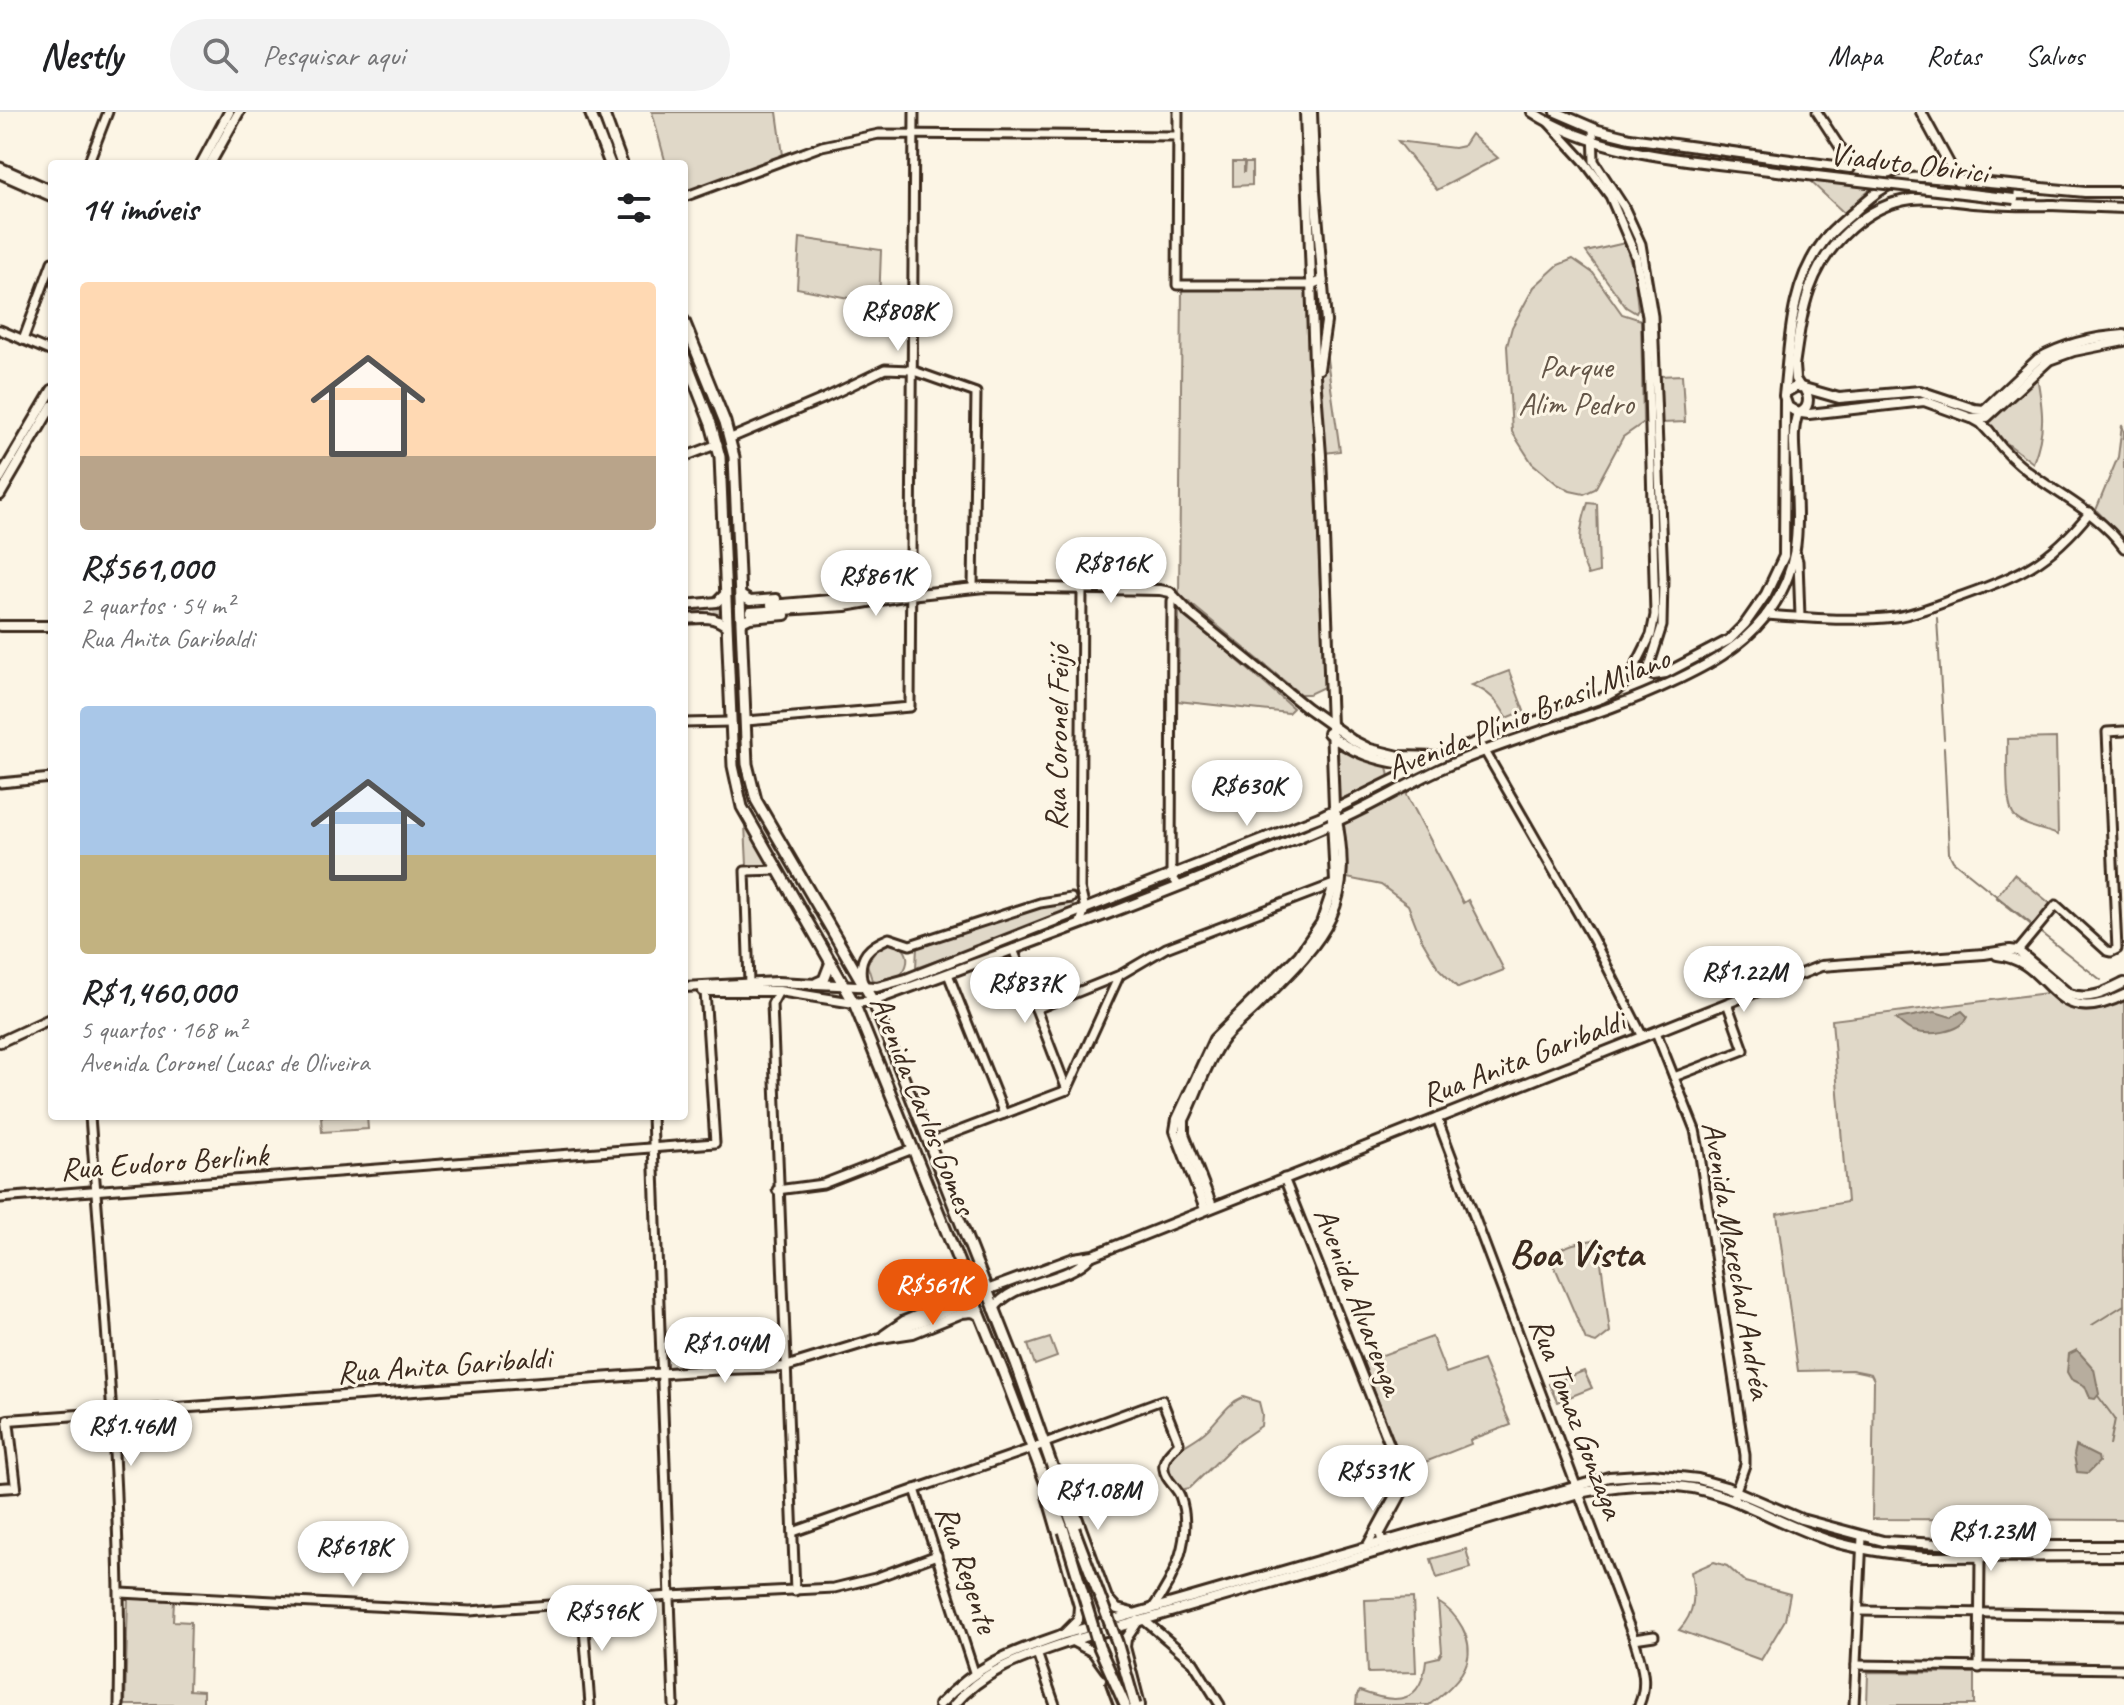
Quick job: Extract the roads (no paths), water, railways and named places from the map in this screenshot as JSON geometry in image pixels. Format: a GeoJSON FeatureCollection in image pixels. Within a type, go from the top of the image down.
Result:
{"type":"FeatureCollection","features":[{"type":"Feature","properties":{"kind":"main road"},"geometry":{"type":"LineString","coordinates":[[203,160],[229,112]]}},
{"type":"Feature","properties":{"kind":"main road"},"geometry":{"type":"LineString","coordinates":[[212,160],[239,112]]}},
{"type":"Feature","properties":{"kind":"main road"},"geometry":{"type":"LineString","coordinates":[[590,112],[608,160]]}},
{"type":"Feature","properties":{"kind":"main road"},"geometry":{"type":"LineString","coordinates":[[603,112],[621,160]]}},
{"type":"Feature","properties":{"kind":"main road"},"geometry":{"type":"LineString","coordinates":[[1305,112],[1326,332],[1319,362],[1317,397]]}},
{"type":"Feature","properties":{"kind":"main road"},"geometry":{"type":"LineString","coordinates":[[1209,1208],[1184,1134],[1184,1120],[1221,1042],[1317,944],[1336,906],[1341,853],[1334,822],[1322,469],[1314,363],[1312,112]]}},
{"type":"Feature","properties":{"kind":"main road","name":"Viaduto Obirici"},"geometry":{"type":"LineString","coordinates":[[1532,112],[1549,123],[1593,140],[1634,151],[2054,205]]}},
{"type":"Feature","properties":{"kind":"main road"},"geometry":{"type":"LineString","coordinates":[[1556,112],[1593,128],[1630,138],[1850,168]]}},
{"type":"Feature","properties":{"kind":"main road"},"geometry":{"type":"LineString","coordinates":[[1921,112],[1958,180],[1957,194],[1946,200]]}},
{"type":"Feature","properties":{"kind":"main road"},"geometry":{"type":"LineString","coordinates":[[1906,178],[1901,182],[1899,192],[1910,199]]}},
{"type":"Feature","properties":{"kind":"main road","name":"Avenida Plínio Brasil Milano"},"geometry":{"type":"LineString","coordinates":[[688,987],[749,983],[844,986],[864,983],[877,987],[906,979],[1334,810],[1477,742],[1602,698],[1639,669],[1666,673],[1697,658],[1737,632],[1766,594],[1784,556],[1785,397],[1792,319],[1800,282],[1825,239],[1871,196],[1885,186],[1906,178],[2085,192],[2124,192]]}},
{"type":"Feature","properties":{"kind":"main road"},"geometry":{"type":"LineString","coordinates":[[1800,413],[1808,402],[1794,373],[1809,286],[1834,243],[1865,216],[1891,203],[1910,199],[2015,206],[2124,208]]}},
{"type":"Feature","properties":{"kind":"main road","name":"Avenida Carlos Gomes"},"geometry":{"type":"LineString","coordinates":[[688,331],[731,438],[734,457],[747,764],[756,800],[873,1001],[990,1291],[1039,1446],[1040,1468],[1077,1593],[1078,1620],[1061,1635]]}},
{"type":"Feature","properties":{"kind":"main road"},"geometry":{"type":"LineString","coordinates":[[1314,363],[1320,339],[1326,332]]}},
{"type":"Feature","properties":{"kind":"main road"},"geometry":{"type":"LineString","coordinates":[[1971,418],[1987,409],[2048,353],[2071,345],[2124,338]]}},
{"type":"Feature","properties":{"kind":"main road","name":"Avenida Carlos Gomes"},"geometry":{"type":"LineString","coordinates":[[688,365],[718,444],[720,457],[730,722],[733,766],[742,807],[854,1003],[971,1297],[1039,1446],[1064,1482],[1100,1584],[1117,1609],[1140,1618],[1126,1639],[1138,1705]]}},
{"type":"Feature","properties":{"kind":"main road"},"geometry":{"type":"LineString","coordinates":[[1980,414],[1920,391],[1850,398],[1829,397],[1793,387],[1785,397],[1791,411],[1800,413],[1924,401],[1971,418],[1981,423],[1992,435]]}},
{"type":"Feature","properties":{"kind":"main road"},"geometry":{"type":"LineString","coordinates":[[0,478],[48,397]]}},
{"type":"Feature","properties":{"kind":"main road"},"geometry":{"type":"LineString","coordinates":[[0,495],[48,413]]}},
{"type":"Feature","properties":{"kind":"main road","name":"Avenida Plínio Brasil Milano"},"geometry":{"type":"LineString","coordinates":[[688,988],[705,991],[779,991],[854,1003],[873,1001],[1334,822],[1439,769],[1643,696],[1727,654],[1766,615],[1796,555],[1794,427],[1800,413]]}},
{"type":"Feature","properties":{"kind":"main road"},"geometry":{"type":"LineString","coordinates":[[1784,556],[1796,555]]}},
{"type":"Feature","properties":{"kind":"main road"},"geometry":{"type":"LineString","coordinates":[[831,604],[845,606],[907,600],[973,588],[1141,590],[1170,592],[1190,613]]}},
{"type":"Feature","properties":{"kind":"main road"},"geometry":{"type":"LineString","coordinates":[[1141,590],[1172,601],[1190,613],[1307,708],[1352,740],[1388,754],[1440,757]]}},
{"type":"Feature","properties":{"kind":"main road"},"geometry":{"type":"LineString","coordinates":[[688,611],[717,602],[724,595]]}},
{"type":"Feature","properties":{"kind":"main road"},"geometry":{"type":"LineString","coordinates":[[740,595],[750,601],[873,597],[907,600]]}},
{"type":"Feature","properties":{"kind":"main road"},"geometry":{"type":"LineString","coordinates":[[751,609],[831,604],[873,597]]}},
{"type":"Feature","properties":{"kind":"main road"},"geometry":{"type":"LineString","coordinates":[[742,622],[750,618],[833,611],[845,606]]}},
{"type":"Feature","properties":{"kind":"main road"},"geometry":{"type":"LineString","coordinates":[[688,612],[714,611]]}},
{"type":"Feature","properties":{"kind":"main road"},"geometry":{"type":"LineString","coordinates":[[688,613],[718,619],[726,626]]}},
{"type":"Feature","properties":{"kind":"main road"},"geometry":{"type":"LineString","coordinates":[[0,626],[48,626]]}},
{"type":"Feature","properties":{"kind":"main road"},"geometry":{"type":"LineString","coordinates":[[1650,672],[1653,691]]}},
{"type":"Feature","properties":{"kind":"main road"},"geometry":{"type":"LineString","coordinates":[[1631,677],[1633,691],[1643,696]]}},
{"type":"Feature","properties":{"kind":"main road"},"geometry":{"type":"LineString","coordinates":[[1307,708],[1318,707],[1329,699]]}},
{"type":"Feature","properties":{"kind":"main road"},"geometry":{"type":"LineString","coordinates":[[1307,708],[1330,736],[1368,756],[1439,769]]}},
{"type":"Feature","properties":{"kind":"main road"},"geometry":{"type":"LineString","coordinates":[[1388,760],[1394,769],[1395,779]]}},
{"type":"Feature","properties":{"kind":"main road"},"geometry":{"type":"LineString","coordinates":[[2008,956],[2018,951],[2069,994],[2084,997],[2124,983]]}},
{"type":"Feature","properties":{"kind":"main road","name":"Rua Anita Garibaldi"},"geometry":{"type":"LineString","coordinates":[[990,1291],[1074,1258],[1090,1256],[1821,966],[2018,951]]}},
{"type":"Feature","properties":{"kind":"main road","name":"Rua Anita Garibaldi"},"geometry":{"type":"LineString","coordinates":[[1984,954],[2008,956]]}},
{"type":"Feature","properties":{"kind":"main road"},"geometry":{"type":"LineString","coordinates":[[2008,956],[2075,1004],[2084,1007],[2106,1003],[2124,995]]}},
{"type":"Feature","properties":{"kind":"main road"},"geometry":{"type":"LineString","coordinates":[[817,983],[828,974],[831,962]]}},
{"type":"Feature","properties":{"kind":"main road"},"geometry":{"type":"LineString","coordinates":[[2106,1003],[2110,997],[2108,991]]}},
{"type":"Feature","properties":{"kind":"main road"},"geometry":{"type":"LineString","coordinates":[[0,1042],[48,1020]]}},
{"type":"Feature","properties":{"kind":"main road","name":"Rua Anita Garibaldi"},"geometry":{"type":"LineString","coordinates":[[994,1309],[1007,1296],[1080,1268],[1090,1256]]}},
{"type":"Feature","properties":{"kind":"main road","name":"Rua Anita Garibaldi"},"geometry":{"type":"LineString","coordinates":[[880,1338],[904,1321],[971,1297]]}},
{"type":"Feature","properties":{"kind":"main road","name":"Rua Anita Garibaldi"},"geometry":{"type":"LineString","coordinates":[[0,1488],[16,1487],[8,1420],[785,1367],[880,1338],[913,1333],[962,1313],[980,1315]]}},
{"type":"Feature","properties":{"kind":"main road","name":"Avenida Carlos Gomes"},"geometry":{"type":"LineString","coordinates":[[1053,1465],[1099,1647],[1122,1705]]}},
{"type":"Feature","properties":{"kind":"main road","name":"Avenida Carlos Gomes"},"geometry":{"type":"LineString","coordinates":[[1040,1468],[1117,1642],[1138,1705]]}},
{"type":"Feature","properties":{"kind":"main road"},"geometry":{"type":"LineString","coordinates":[[954,1705],[976,1682],[1000,1667],[1071,1641],[1140,1618],[1391,1548],[1609,1477],[1653,1474],[1698,1479],[1805,1532],[1861,1548],[1925,1557],[2124,1556]]}},
{"type":"Feature","properties":{"kind":"main road"},"geometry":{"type":"LineString","coordinates":[[939,1705],[975,1668],[1061,1635],[1140,1618],[1152,1609],[1577,1489]]}},
{"type":"Feature","properties":{"kind":"main road"},"geometry":{"type":"LineString","coordinates":[[1734,1495],[1862,1537],[1918,1545],[2124,1546]]}},
{"type":"Feature","properties":{"kind":"main road"},"geometry":{"type":"LineString","coordinates":[[1077,1593],[1093,1594],[1100,1584]]}},
{"type":"Feature","properties":{"kind":"main road","name":"Avenida Carlos Gomes"},"geometry":{"type":"LineString","coordinates":[[1071,1641],[1093,1652],[1105,1668],[1122,1705]]}},
{"type":"Feature","properties":{"kind":"main road"},"geometry":{"type":"LineString","coordinates":[[1105,1668],[1116,1662],[1128,1661]]}},
{"type":"Feature","properties":{"kind":"street"},"geometry":{"type":"LineString","coordinates":[[90,160],[108,112]]}},
{"type":"Feature","properties":{"kind":"street"},"geometry":{"type":"LineString","coordinates":[[746,721],[910,707],[907,600],[914,112]]}},
{"type":"Feature","properties":{"kind":"street"},"geometry":{"type":"LineString","coordinates":[[1178,112],[1177,285],[1311,285],[1323,280]]}},
{"type":"Feature","properties":{"kind":"street"},"geometry":{"type":"LineString","coordinates":[[1817,112],[1847,158],[1850,168]]}},
{"type":"Feature","properties":{"kind":"street"},"geometry":{"type":"LineString","coordinates":[[1549,123],[1589,167],[1630,227]]}},
{"type":"Feature","properties":{"kind":"street"},"geometry":{"type":"LineString","coordinates":[[1593,128],[1594,161],[1624,207],[1648,303],[1663,613],[1659,638],[1649,661],[1650,672]]}},
{"type":"Feature","properties":{"kind":"street"},"geometry":{"type":"LineString","coordinates":[[688,196],[822,146],[879,134],[1177,136]]}},
{"type":"Feature","properties":{"kind":"street"},"geometry":{"type":"LineString","coordinates":[[0,167],[48,188]]}},
{"type":"Feature","properties":{"kind":"street"},"geometry":{"type":"LineString","coordinates":[[0,174],[48,195]]}},
{"type":"Feature","properties":{"kind":"street"},"geometry":{"type":"LineString","coordinates":[[23,340],[48,273]]}},
{"type":"Feature","properties":{"kind":"street"},"geometry":{"type":"LineString","coordinates":[[0,330],[48,350]]}},
{"type":"Feature","properties":{"kind":"street"},"geometry":{"type":"LineString","coordinates":[[731,438],[885,369],[911,370],[976,393],[973,588]]}},
{"type":"Feature","properties":{"kind":"street"},"geometry":{"type":"LineString","coordinates":[[1980,414],[1992,435],[2014,460],[2090,512],[2124,548]]}},
{"type":"Feature","properties":{"kind":"street"},"geometry":{"type":"LineString","coordinates":[[688,455],[718,444]]}},
{"type":"Feature","properties":{"kind":"street"},"geometry":{"type":"LineString","coordinates":[[1631,677],[1654,625],[1655,463]]}},
{"type":"Feature","properties":{"kind":"street"},"geometry":{"type":"LineString","coordinates":[[1766,615],[1897,617],[2025,571],[2067,540],[2090,512]]}},
{"type":"Feature","properties":{"kind":"street"},"geometry":{"type":"LineString","coordinates":[[1796,555],[1798,616]]}},
{"type":"Feature","properties":{"kind":"street","name":"Rua Coronel Feijó"},"geometry":{"type":"LineString","coordinates":[[1081,911],[1082,589]]}},
{"type":"Feature","properties":{"kind":"street"},"geometry":{"type":"LineString","coordinates":[[1172,601],[1171,875],[1178,885]]}},
{"type":"Feature","properties":{"kind":"street"},"geometry":{"type":"LineString","coordinates":[[688,723],[730,722]]}},
{"type":"Feature","properties":{"kind":"street"},"geometry":{"type":"LineString","coordinates":[[2018,951],[2056,905],[2111,952],[2115,951],[2107,732],[2124,731]]}},
{"type":"Feature","properties":{"kind":"street"},"geometry":{"type":"LineString","coordinates":[[1477,742],[1593,939],[1643,1037]]}},
{"type":"Feature","properties":{"kind":"street"},"geometry":{"type":"LineString","coordinates":[[0,783],[48,778]]}},
{"type":"Feature","properties":{"kind":"street"},"geometry":{"type":"LineString","coordinates":[[2113,859],[2124,859]]}},
{"type":"Feature","properties":{"kind":"street"},"geometry":{"type":"LineString","coordinates":[[749,983],[745,871],[778,870]]}},
{"type":"Feature","properties":{"kind":"street"},"geometry":{"type":"LineString","coordinates":[[1036,1009],[1120,975],[1166,948],[1338,882]]}},
{"type":"Feature","properties":{"kind":"street"},"geometry":{"type":"LineString","coordinates":[[864,983],[860,967],[862,958],[869,948],[889,938],[897,938],[910,945],[1011,911],[1050,900],[1071,898],[1080,888]]}},
{"type":"Feature","properties":{"kind":"street"},"geometry":{"type":"LineString","coordinates":[[1071,898],[1081,911],[1080,923]]}},
{"type":"Feature","properties":{"kind":"street"},"geometry":{"type":"LineString","coordinates":[[1013,949],[1067,1090]]}},
{"type":"Feature","properties":{"kind":"street"},"geometry":{"type":"LineString","coordinates":[[948,974],[1004,1114]]}},
{"type":"Feature","properties":{"kind":"street"},"geometry":{"type":"LineString","coordinates":[[930,1142],[1067,1090],[1120,975]]}},
{"type":"Feature","properties":{"kind":"street","name":"Rua Eudoro Berlink"},"geometry":{"type":"LineString","coordinates":[[0,1198],[715,1143],[705,991]]}},
{"type":"Feature","properties":{"kind":"street"},"geometry":{"type":"LineString","coordinates":[[779,991],[772,1004],[795,1591]]}},
{"type":"Feature","properties":{"kind":"street"},"geometry":{"type":"LineString","coordinates":[[1674,1077],[1744,1050],[1727,1003]]}},
{"type":"Feature","properties":{"kind":"street","name":"Avenida Marechal Andréa"},"geometry":{"type":"LineString","coordinates":[[1656,1032],[1695,1130],[1745,1455],[1745,1465],[1734,1495]]}},
{"type":"Feature","properties":{"kind":"street","name":"Rua Tomaz Gonzaga"},"geometry":{"type":"LineString","coordinates":[[1437,1118],[1635,1643],[1645,1679],[1639,1705]]}},
{"type":"Feature","properties":{"kind":"street"},"geometry":{"type":"LineString","coordinates":[[90,1120],[113,1413],[121,1593],[119,1705]]}},
{"type":"Feature","properties":{"kind":"street"},"geometry":{"type":"LineString","coordinates":[[652,1120],[674,1705]]}},
{"type":"Feature","properties":{"kind":"street"},"geometry":{"type":"LineString","coordinates":[[777,1190],[823,1184],[913,1149]]}},
{"type":"Feature","properties":{"kind":"street","name":"Avenida Alvarenga"},"geometry":{"type":"LineString","coordinates":[[1284,1178],[1404,1483],[1386,1516]]}},
{"type":"Feature","properties":{"kind":"street"},"geometry":{"type":"LineString","coordinates":[[793,1532],[1162,1400],[1179,1443],[1168,1454],[1164,1469],[1169,1482],[1179,1494],[1183,1544],[1165,1591],[1152,1609]]}},
{"type":"Feature","properties":{"kind":"street","name":"Rua Regente"},"geometry":{"type":"LineString","coordinates":[[915,1489],[975,1668]]}},
{"type":"Feature","properties":{"kind":"street"},"geometry":{"type":"LineString","coordinates":[[1386,1516],[1380,1534],[1381,1542],[1391,1548]]}},
{"type":"Feature","properties":{"kind":"street"},"geometry":{"type":"LineString","coordinates":[[1367,1546],[1386,1516]]}},
{"type":"Feature","properties":{"kind":"street"},"geometry":{"type":"LineString","coordinates":[[1854,1705],[1862,1537]]}},
{"type":"Feature","properties":{"kind":"street"},"geometry":{"type":"LineString","coordinates":[[1976,1546],[1980,1557],[1979,1668]]}},
{"type":"Feature","properties":{"kind":"street"},"geometry":{"type":"LineString","coordinates":[[121,1593],[470,1611],[834,1588],[875,1578],[937,1555]]}},
{"type":"Feature","properties":{"kind":"street"},"geometry":{"type":"LineString","coordinates":[[1165,1591],[1173,1603]]}},
{"type":"Feature","properties":{"kind":"street"},"geometry":{"type":"LineString","coordinates":[[582,1603],[590,1705]]}},
{"type":"Feature","properties":{"kind":"street"},"geometry":{"type":"LineString","coordinates":[[1859,1611],[2124,1615]]}},
{"type":"Feature","properties":{"kind":"street"},"geometry":{"type":"LineString","coordinates":[[1140,1618],[1193,1662],[1220,1705]]}},
{"type":"Feature","properties":{"kind":"street"},"geometry":{"type":"LineString","coordinates":[[1635,1643],[1654,1636]]}},
{"type":"Feature","properties":{"kind":"street"},"geometry":{"type":"LineString","coordinates":[[1037,1653],[1055,1705]]}},
{"type":"Feature","properties":{"kind":"street"},"geometry":{"type":"LineString","coordinates":[[1856,1665],[2124,1669]]}},
{"type":"Feature","properties":{"kind":"waterway"},"geometry":{"type":"LineString","coordinates":[[1937,618],[1944,739]]}},
{"type":"Feature","properties":{"kind":"waterway"},"geometry":{"type":"LineString","coordinates":[[1944,748],[1949,853],[1953,861],[2030,923]]}},
{"type":"Feature","properties":{"kind":"waterway"},"geometry":{"type":"LineString","coordinates":[[2041,933],[2101,980]]}},
{"type":"Feature","properties":{"kind":"waterway"},"geometry":{"type":"LineString","coordinates":[[2092,1325],[2124,1305]]}},
{"type":"Feature","properties":{"kind":"waterway"},"geometry":{"type":"LineString","coordinates":[[2098,1396],[2115,1419],[2110,1445]]}},
{"type":"Feature","properties":{"kind":"tunnel"},"geometry":{"type":"LineString","coordinates":[[713,608],[751,606]]}},
{"type":"Feature","properties":{"kind":"tunnel"},"geometry":{"type":"LineString","coordinates":[[714,614],[733,613]]}},
{"type":"Feature","properties":{"kind":"district","name":"Boa Vista"},"geometry":{"type":"Point","coordinates":[1576,1253]}},
{"type":"Feature","properties":{"kind":"park label","name":"Parque Alim Pedro"},"geometry":{"type":"Point","coordinates":[1576,384]}}]}
